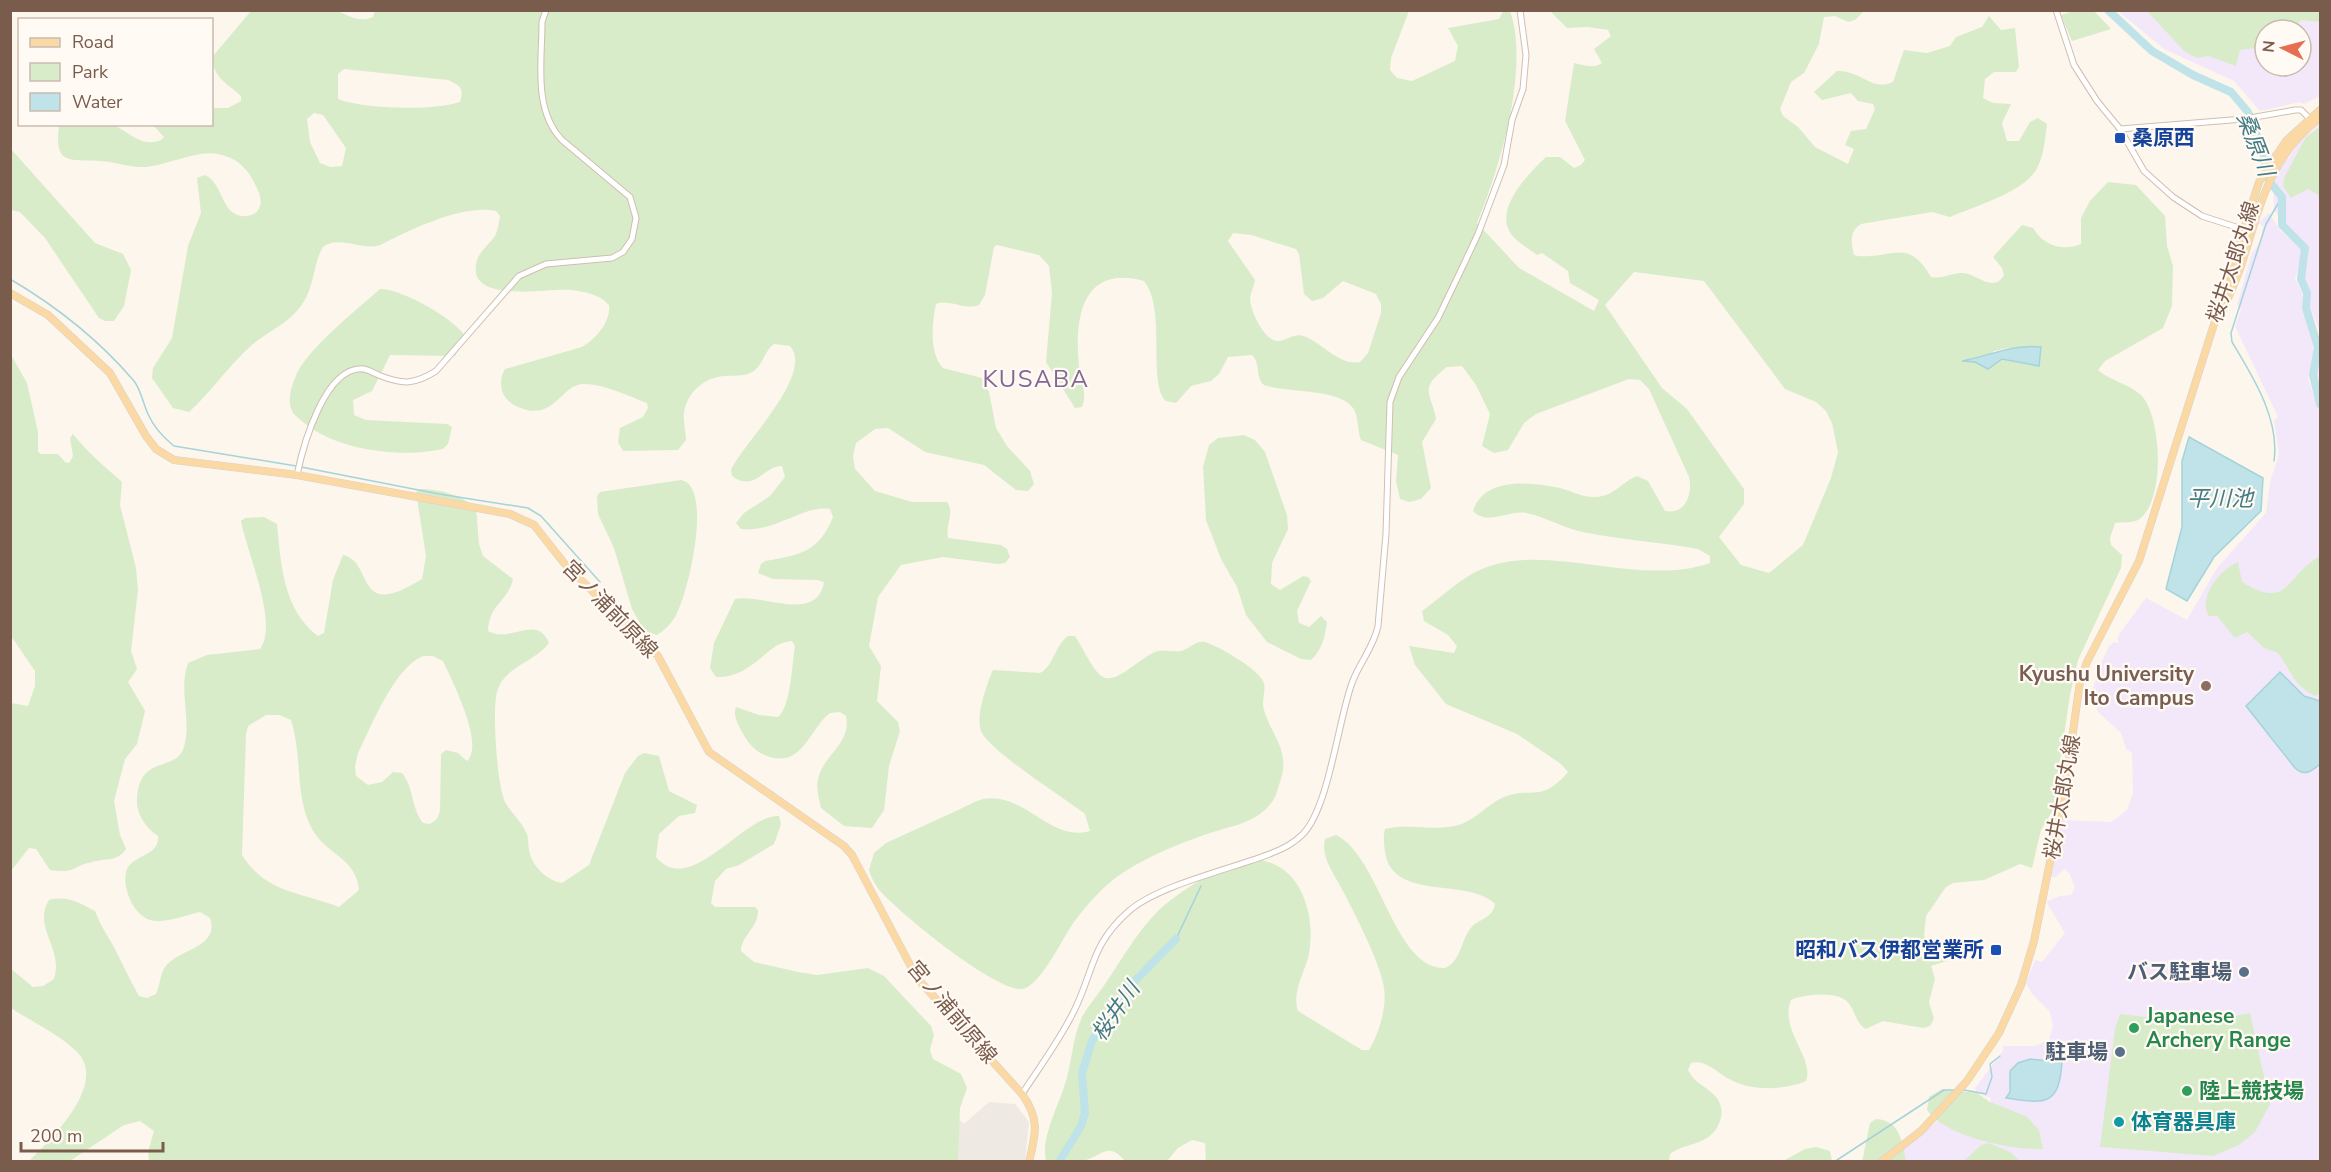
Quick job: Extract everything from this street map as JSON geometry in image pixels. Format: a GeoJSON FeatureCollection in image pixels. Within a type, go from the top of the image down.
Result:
{"type":"FeatureCollection","features":[{"type":"Feature","properties":{"kind":"main road","name":"桜井太郎丸線"},"geometry":{"type":"LineString","coordinates":[[2247,230],[2259,182],[2273,159],[2309,118],[2320,110]]}},
{"type":"Feature","properties":{"kind":"main road","name":"桜井太郎丸線"},"geometry":{"type":"LineString","coordinates":[[1881,1161],[1921,1131],[1958,1093],[1999,1033],[2021,985],[2034,941],[2065,788],[2080,682],[2091,653],[2139,561],[2201,365],[2247,230],[2275,169],[2293,142],[2320,118]]}},
{"type":"Feature","properties":{"kind":"main road","name":"宮ノ浦前原線"},"geometry":{"type":"LineString","coordinates":[[10,293],[52,318],[110,373],[146,436],[166,456],[186,463],[297,475],[510,514],[534,525],[564,563],[658,656],[709,752],[844,846],[852,855],[918,978],[1022,1094],[1034,1112],[1036,1121],[1029,1161]]}},
{"type":"Feature","properties":{"kind":"street"},"geometry":{"type":"LineString","coordinates":[[297,475],[302,448],[315,418],[332,385],[342,376],[351,370],[364,369],[398,383],[409,384],[421,380],[436,371],[519,276],[546,264],[612,258],[623,252],[632,239],[636,218],[630,196],[562,140],[554,132],[547,118],[542,104],[542,22],[546,10]]}},
{"type":"Feature","properties":{"kind":"street"},"geometry":{"type":"LineString","coordinates":[[1022,1094],[1074,1012],[1092,960],[1102,942],[1131,909],[1205,876],[1273,853],[1298,838],[1312,821],[1352,684],[1375,640],[1378,626],[1386,534],[1388,420],[1392,395],[1399,377],[1438,318],[1479,234],[1500,176],[1512,120],[1523,89],[1526,44],[1520,10]]}},
{"type":"Feature","properties":{"kind":"street"},"geometry":{"type":"LineString","coordinates":[[2055,10],[2074,65],[2097,101],[2120,129],[2134,157],[2160,186],[2202,216],[2247,230]]}},
{"type":"Feature","properties":{"kind":"street"},"geometry":{"type":"LineString","coordinates":[[2120,129],[2246,118],[2301,110],[2309,118]]}},
{"type":"Feature","properties":{"kind":"shaded area"},"geometry":{"type":"Polygon","coordinates":[[[2118,11],[2320,11],[2320,96],[2304,104],[2300,102],[2260,111],[2234,81],[2164,49],[2118,11]]]}},
{"type":"Feature","properties":{"kind":"shaded area"},"geometry":{"type":"Polygon","coordinates":[[[2320,124],[2320,402],[2312,379],[2319,352],[2319,330],[2310,307],[2309,290],[2302,277],[2308,257],[2308,248],[2304,241],[2283,225],[2274,209],[2273,170],[2262,147],[2288,159],[2300,141],[2320,124]]]}},
{"type":"Feature","properties":{"kind":"shaded area","name":"Kyushu University Ito Campus"},"geometry":{"type":"Polygon","coordinates":[[[2269,213],[2280,230],[2301,249],[2302,258],[2295,278],[2302,292],[2302,304],[2314,336],[2313,349],[2315,350],[2308,379],[2319,410],[2320,422],[2320,1161],[1888,1162],[1946,1114],[1990,1106],[1991,1098],[1977,1093],[1975,1088],[2003,1051],[2003,1046],[2035,1046],[2049,1040],[2053,1027],[2050,1012],[2032,994],[2026,983],[2035,960],[2042,962],[2065,933],[2047,903],[2048,901],[2060,896],[2071,895],[2075,888],[2070,874],[2064,869],[2056,877],[2049,877],[2061,820],[2111,822],[2127,810],[2133,793],[2132,753],[2126,749],[2121,733],[2099,713],[2091,695],[2100,665],[2109,646],[2114,642],[2119,643],[2117,639],[2120,633],[2146,598],[2187,620],[2217,568],[2266,513],[2270,482],[2279,454],[2274,420],[2278,417],[2235,326],[2241,309],[2237,305],[2252,253],[2260,243],[2263,226],[2258,223],[2269,213]]]}},
{"type":"Feature","properties":{"kind":"shaded area"},"geometry":{"type":"Polygon","coordinates":[[[989,1102],[1015,1104],[1029,1122],[1025,1161],[782,1162],[948,1108],[964,1124],[989,1102]]]}},
{"type":"Feature","properties":{"kind":"green space"},"geometry":{"type":"Polygon","coordinates":[[[322,9],[337,11],[359,19],[373,17],[375,10],[1409,11],[1391,58],[1390,70],[1397,78],[1412,81],[1455,61],[1458,46],[1448,28],[1499,19],[1503,11],[1510,11],[1517,60],[1510,117],[1495,175],[1477,223],[1519,268],[1594,311],[1599,300],[1570,283],[1568,271],[1542,253],[1537,255],[1520,243],[1511,234],[1507,224],[1510,203],[1516,192],[1523,181],[1546,157],[1560,157],[1574,168],[1585,160],[1565,121],[1574,63],[1592,66],[1602,63],[1594,49],[1611,36],[1608,30],[1588,27],[1567,28],[1550,11],[1864,11],[1855,20],[1848,22],[1835,16],[1824,17],[1819,44],[1804,73],[1791,82],[1780,109],[1783,116],[1798,127],[1815,147],[1848,164],[1854,149],[1845,145],[1851,131],[1866,129],[1875,109],[1873,104],[1858,101],[1851,93],[1822,100],[1814,92],[1837,71],[1853,74],[1872,83],[1886,84],[1893,82],[1904,50],[1927,53],[1950,46],[1956,37],[1982,27],[1989,16],[2001,30],[2015,28],[2019,67],[2016,72],[1994,72],[1985,79],[1983,98],[1993,103],[2011,104],[2002,123],[2007,141],[2019,141],[2030,122],[2038,118],[2047,124],[2042,153],[2036,170],[2020,186],[1950,217],[1932,212],[1861,224],[1854,230],[1852,242],[1854,255],[1907,254],[1915,257],[1931,277],[1962,273],[1995,283],[2004,275],[2002,268],[1993,257],[2022,225],[2033,228],[2042,239],[2060,247],[2081,244],[2081,218],[2090,201],[2108,182],[2136,185],[2165,216],[2167,246],[2173,266],[2172,306],[2163,328],[2105,361],[2098,370],[2136,391],[2148,406],[2157,439],[2157,479],[2147,511],[2138,520],[2115,523],[2110,538],[2111,545],[2122,555],[2121,568],[2078,660],[2070,695],[2053,810],[2041,830],[2032,868],[2020,864],[1984,880],[1953,883],[1946,887],[1926,916],[1924,936],[1947,961],[1931,966],[1935,979],[1929,1002],[1934,1019],[1930,1026],[1923,1028],[1883,1021],[1866,1029],[1860,1024],[1845,1000],[1831,995],[1805,996],[1791,1000],[1789,1011],[1793,1033],[1806,1063],[1806,1081],[1779,1088],[1760,1088],[1733,1081],[1708,1065],[1691,1063],[1688,1070],[1693,1078],[1717,1098],[1720,1103],[1721,1117],[1712,1134],[1670,1154],[1669,1161],[1206,1162],[1205,1143],[1192,1140],[1178,1148],[1167,1161],[1125,1161],[1113,1151],[1108,1151],[1088,1160],[1046,1161],[1045,1152],[1050,1124],[1067,1079],[1076,1034],[1084,1013],[1136,938],[1159,910],[1177,895],[1215,872],[1240,862],[1262,860],[1274,864],[1294,880],[1307,907],[1311,938],[1308,958],[1297,991],[1298,1011],[1362,1050],[1369,1050],[1379,1028],[1385,996],[1384,988],[1382,977],[1365,935],[1327,862],[1324,851],[1325,839],[1336,835],[1351,847],[1364,865],[1400,932],[1413,951],[1427,964],[1445,968],[1454,961],[1470,929],[1491,913],[1495,904],[1483,896],[1433,887],[1401,877],[1391,867],[1385,852],[1385,829],[1393,827],[1437,828],[1462,824],[1502,798],[1550,788],[1568,772],[1561,764],[1517,734],[1446,704],[1415,665],[1409,646],[1454,653],[1457,646],[1448,635],[1424,621],[1422,611],[1482,569],[1508,562],[1535,560],[1653,571],[1682,569],[1710,563],[1710,556],[1698,549],[1583,532],[1526,513],[1485,517],[1473,511],[1487,492],[1510,484],[1536,484],[1596,497],[1608,494],[1637,476],[1648,481],[1665,511],[1678,510],[1689,496],[1689,477],[1649,389],[1640,380],[1629,379],[1536,414],[1524,423],[1508,450],[1494,453],[1482,446],[1490,414],[1476,385],[1462,366],[1447,367],[1429,386],[1436,419],[1422,442],[1431,488],[1421,499],[1409,502],[1400,499],[1396,481],[1398,455],[1361,440],[1353,408],[1336,397],[1325,394],[1264,385],[1252,355],[1228,357],[1219,374],[1211,381],[1191,386],[1176,403],[1166,401],[1158,379],[1154,309],[1151,293],[1144,281],[1123,278],[1107,280],[1095,288],[1086,299],[1078,330],[1084,402],[1082,407],[1075,408],[1046,362],[1052,293],[1049,266],[1039,255],[997,245],[994,247],[985,295],[979,305],[968,307],[946,302],[936,304],[933,320],[935,355],[943,368],[982,378],[989,392],[996,428],[1007,446],[1030,471],[1034,484],[1028,491],[1016,490],[984,465],[925,452],[888,428],[875,429],[856,443],[853,456],[855,469],[875,491],[912,502],[947,502],[950,510],[948,538],[1001,545],[1007,549],[1010,557],[1005,563],[998,564],[943,557],[901,565],[878,597],[869,646],[881,666],[877,701],[898,722],[900,731],[889,766],[884,810],[872,828],[844,826],[821,808],[817,786],[825,763],[845,734],[846,716],[840,712],[830,713],[798,751],[781,759],[766,756],[756,750],[745,737],[736,718],[736,707],[759,715],[778,717],[782,712],[786,704],[792,673],[795,646],[792,641],[774,647],[750,666],[729,676],[716,677],[710,668],[714,643],[735,599],[746,598],[787,604],[811,602],[819,595],[824,582],[773,579],[758,573],[761,564],[765,561],[798,554],[815,545],[833,517],[830,509],[809,511],[753,529],[741,529],[736,523],[744,513],[770,496],[785,477],[782,466],[775,467],[746,482],[732,476],[731,470],[785,391],[793,374],[795,358],[790,346],[774,344],[759,366],[749,374],[718,377],[698,387],[686,405],[684,417],[686,440],[678,450],[623,451],[618,442],[620,428],[643,417],[648,408],[647,403],[608,388],[584,384],[569,390],[549,407],[541,410],[530,411],[518,407],[504,396],[502,391],[501,379],[505,369],[582,347],[602,329],[608,318],[609,305],[597,296],[577,291],[498,290],[485,285],[478,277],[477,260],[496,234],[500,216],[496,211],[483,210],[453,214],[438,219],[375,246],[337,242],[323,247],[307,297],[298,310],[244,352],[189,412],[173,408],[152,378],[153,368],[172,338],[188,246],[201,213],[197,178],[205,175],[211,179],[227,206],[239,215],[247,216],[258,211],[261,201],[259,193],[241,164],[229,157],[213,153],[194,155],[146,167],[66,158],[61,154],[59,147],[59,126],[115,126],[142,141],[154,142],[164,137],[154,126],[213,126],[213,108],[228,108],[241,101],[241,96],[218,75],[213,64],[213,56],[251,11],[322,9]],[[344,69],[338,74],[338,99],[381,107],[417,108],[460,102],[460,88],[448,80],[344,69]],[[314,113],[307,119],[310,142],[320,163],[330,167],[342,166],[346,148],[323,115],[314,113]],[[1233,233],[1228,241],[1255,280],[1250,298],[1255,317],[1263,331],[1273,340],[1279,341],[1302,336],[1339,358],[1360,362],[1368,353],[1381,313],[1381,304],[1376,294],[1343,281],[1323,298],[1312,301],[1304,294],[1299,254],[1296,249],[1251,235],[1233,233]],[[1634,272],[1605,305],[1662,388],[1687,409],[1744,489],[1744,504],[1719,537],[1741,565],[1769,573],[1803,545],[1831,478],[1838,452],[1832,423],[1826,411],[1816,402],[1785,389],[1704,281],[1634,272]],[[2037,347],[1994,351],[1986,357],[1965,361],[1975,362],[1988,369],[2002,358],[2039,365],[2037,347]]]}},
{"type":"Feature","properties":{"kind":"green space"},"geometry":{"type":"Polygon","coordinates":[[[2077,10],[2094,11],[2111,29],[2072,41],[2061,15],[2077,10]]]}},
{"type":"Feature","properties":{"kind":"green space"},"geometry":{"type":"Polygon","coordinates":[[[2147,11],[2320,11],[2320,22],[2313,21],[2313,18],[2253,18],[2253,48],[2240,50],[2236,66],[2208,56],[2197,58],[2184,51],[2147,11]]]}},
{"type":"Feature","properties":{"kind":"green space"},"geometry":{"type":"Polygon","coordinates":[[[2320,127],[2320,196],[2308,189],[2291,198],[2283,186],[2284,178],[2306,137],[2320,127]]]}},
{"type":"Feature","properties":{"kind":"green space"},"geometry":{"type":"Polygon","coordinates":[[[10,148],[95,243],[123,254],[131,270],[124,306],[114,321],[99,318],[45,238],[20,212],[11,210],[10,148]]]}},
{"type":"Feature","properties":{"kind":"green space"},"geometry":{"type":"Polygon","coordinates":[[[380,289],[401,294],[428,306],[452,323],[466,338],[455,356],[390,355],[372,391],[353,400],[354,415],[366,420],[447,424],[452,427],[448,444],[443,449],[410,453],[354,446],[321,434],[298,418],[291,409],[292,385],[300,367],[320,343],[380,289]]]}},
{"type":"Feature","properties":{"kind":"green space"},"geometry":{"type":"Polygon","coordinates":[[[10,353],[27,383],[38,432],[38,452],[58,454],[69,463],[73,456],[70,438],[73,434],[122,482],[120,505],[136,568],[138,590],[131,651],[137,669],[128,682],[145,711],[137,744],[125,759],[114,801],[120,835],[126,849],[115,858],[65,871],[50,870],[36,849],[29,848],[11,871],[11,703],[28,706],[35,686],[35,671],[11,636],[10,353]]]}},
{"type":"Feature","properties":{"kind":"green space"},"geometry":{"type":"Polygon","coordinates":[[[1244,435],[1255,440],[1265,452],[1287,515],[1288,529],[1272,563],[1271,584],[1280,590],[1303,576],[1308,577],[1311,581],[1297,611],[1299,623],[1309,627],[1321,616],[1327,622],[1322,643],[1311,660],[1301,659],[1267,642],[1246,615],[1237,587],[1221,559],[1206,520],[1203,467],[1209,445],[1218,438],[1244,435]]]}},
{"type":"Feature","properties":{"kind":"green space"},"geometry":{"type":"Polygon","coordinates":[[[681,480],[691,487],[696,501],[697,520],[692,565],[676,615],[657,635],[644,631],[632,609],[614,548],[598,514],[597,496],[600,492],[681,480]]]}},
{"type":"Feature","properties":{"kind":"green space"},"geometry":{"type":"Polygon","coordinates":[[[420,489],[443,492],[457,496],[476,508],[479,544],[483,556],[513,579],[507,594],[492,614],[488,631],[505,634],[530,629],[538,630],[544,634],[549,643],[543,650],[506,676],[497,692],[495,715],[496,748],[502,793],[507,806],[527,834],[529,850],[537,867],[551,879],[562,883],[589,865],[625,773],[638,756],[644,753],[659,756],[669,791],[697,805],[695,813],[679,816],[659,834],[656,857],[670,867],[685,868],[701,862],[750,827],[765,819],[779,816],[781,824],[774,844],[739,865],[726,869],[715,881],[711,903],[715,907],[755,907],[758,910],[756,921],[741,951],[754,962],[817,975],[868,968],[884,976],[931,1026],[934,1035],[930,1050],[933,1059],[961,1074],[967,1088],[960,1108],[958,1161],[149,1161],[148,1152],[154,1131],[140,1121],[124,1125],[70,1161],[29,1161],[72,1111],[86,1080],[85,1065],[77,1052],[54,1034],[11,1008],[10,968],[33,987],[43,986],[54,979],[55,958],[44,920],[49,900],[68,899],[95,911],[139,996],[147,998],[156,994],[163,970],[171,961],[196,947],[209,936],[210,918],[200,912],[163,921],[150,920],[143,916],[132,904],[125,879],[129,866],[155,848],[157,843],[158,836],[150,830],[139,812],[137,802],[139,787],[143,776],[150,770],[174,760],[184,747],[187,726],[184,684],[188,663],[207,655],[260,649],[265,638],[264,606],[241,521],[245,518],[264,517],[277,524],[280,555],[291,600],[306,625],[318,636],[324,633],[333,580],[343,555],[353,560],[375,592],[385,594],[400,591],[422,579],[426,556],[416,492],[420,489]],[[423,656],[412,662],[393,685],[358,753],[355,766],[356,776],[368,785],[382,782],[393,772],[402,773],[409,785],[419,817],[423,823],[430,824],[437,819],[440,811],[441,754],[446,750],[458,753],[467,761],[472,753],[472,741],[465,712],[443,661],[433,656],[423,656]],[[266,715],[248,726],[246,734],[242,855],[252,868],[273,884],[339,907],[359,890],[357,879],[347,863],[318,838],[306,816],[291,720],[279,715],[266,715]]]}},
{"type":"Feature","properties":{"kind":"green space"},"geometry":{"type":"Polygon","coordinates":[[[2320,556],[2320,694],[2315,696],[2301,687],[2278,653],[2264,648],[2247,632],[2235,638],[2217,616],[2209,616],[2206,601],[2208,592],[2218,577],[2238,562],[2242,582],[2269,593],[2278,592],[2286,587],[2320,556]]]}},
{"type":"Feature","properties":{"kind":"green space"},"geometry":{"type":"Polygon","coordinates":[[[1068,636],[1075,636],[1096,670],[1103,677],[1109,678],[1115,677],[1158,651],[1181,651],[1195,643],[1205,642],[1229,653],[1255,672],[1264,683],[1263,707],[1282,753],[1283,771],[1274,799],[1260,814],[1242,823],[1204,835],[1158,854],[1135,865],[1108,884],[1074,922],[1037,979],[1023,989],[1010,987],[993,979],[928,934],[882,893],[874,883],[869,870],[874,853],[886,843],[983,799],[1012,802],[1063,830],[1076,833],[1090,831],[1085,814],[1000,752],[989,742],[980,727],[982,702],[993,670],[1040,673],[1045,670],[1068,636]]]}},
{"type":"Feature","properties":{"kind":"green space","name":"陸上競技場"},"geometry":{"type":"Polygon","coordinates":[[[2250,1013],[2270,1104],[2255,1132],[2239,1145],[2213,1156],[2100,1147],[2115,1029],[2120,1014],[2182,1021],[2214,1020],[2250,1013]]]}},
{"type":"Feature","properties":{"kind":"green space"},"geometry":{"type":"Polygon","coordinates":[[[1942,1089],[1977,1093],[1990,1102],[2026,1116],[2039,1130],[2043,1149],[1997,1144],[1949,1128],[1927,1110],[1929,1097],[1942,1089]]]}},
{"type":"Feature","properties":{"kind":"green space"},"geometry":{"type":"Polygon","coordinates":[[[1876,1119],[1891,1124],[1895,1128],[1901,1140],[1906,1161],[1862,1162],[1870,1123],[1876,1119]]]}},
{"type":"Feature","properties":{"kind":"green space"},"geometry":{"type":"Polygon","coordinates":[[[1989,1143],[2010,1152],[2020,1161],[1964,1161],[1981,1145],[1989,1143]]]}},
{"type":"Feature","properties":{"kind":"green space"},"geometry":{"type":"Polygon","coordinates":[[[1816,1147],[1830,1151],[1832,1161],[1783,1161],[1805,1149],[1816,1147]]]}},
{"type":"Feature","properties":{"kind":"water"},"geometry":{"type":"Polygon","coordinates":[[[2020,347],[2041,347],[2039,366],[2002,359],[1988,369],[1975,362],[1962,361],[2020,347]]]}},
{"type":"Feature","properties":{"kind":"water","name":"平川池"},"geometry":{"type":"Polygon","coordinates":[[[2189,437],[2263,478],[2261,511],[2214,557],[2187,601],[2166,589],[2182,527],[2182,461],[2189,437]]]}},
{"type":"Feature","properties":{"kind":"water"},"geometry":{"type":"Polygon","coordinates":[[[2280,672],[2304,696],[2320,701],[2320,764],[2305,773],[2295,768],[2246,706],[2280,672]]]}},
{"type":"Feature","properties":{"kind":"water"},"geometry":{"type":"Polygon","coordinates":[[[2030,1059],[2062,1062],[2058,1087],[2054,1094],[2041,1101],[2006,1098],[2010,1092],[2010,1071],[2018,1063],[2030,1059]]]}},
{"type":"Feature","properties":{"kind":"waterway","name":"桑原川"},"geometry":{"type":"LineString","coordinates":[[2108,10],[2152,51],[2193,75],[2231,92],[2248,112],[2262,149],[2269,181],[2282,197],[2282,225],[2305,248],[2301,279],[2307,293],[2306,308],[2318,347],[2313,375],[2320,404]]}},
{"type":"Feature","properties":{"kind":"waterway"},"geometry":{"type":"LineString","coordinates":[[2274,461],[2275,445],[2269,414],[2256,384],[2232,342],[2231,333],[2266,224],[2282,197]]}},
{"type":"Feature","properties":{"kind":"waterway"},"geometry":{"type":"LineString","coordinates":[[10,279],[76,325],[121,366],[134,381],[153,424],[174,446],[296,466]]}},
{"type":"Feature","properties":{"kind":"waterway"},"geometry":{"type":"LineString","coordinates":[[301,467],[439,494],[528,508],[541,516],[600,582]]}},
{"type":"Feature","properties":{"kind":"waterway"},"geometry":{"type":"LineString","coordinates":[[1176,939],[1201,886]]}},
{"type":"Feature","properties":{"kind":"waterway","name":"桜井川"},"geometry":{"type":"LineString","coordinates":[[1059,1162],[1081,1126],[1085,1113],[1082,1073],[1092,1041],[1123,993],[1176,939]]}},
{"type":"Feature","properties":{"kind":"waterway"},"geometry":{"type":"LineString","coordinates":[[1964,1090],[1986,1094],[1992,1077],[1990,1064],[2000,1056]]}},
{"type":"Feature","properties":{"kind":"waterway"},"geometry":{"type":"LineString","coordinates":[[1834,1162],[1944,1090],[1956,1090]]}},
{"type":"Feature","properties":{"kind":"place","name":"桑原西"},"geometry":{"type":"Point","coordinates":[2120,138]}},
{"type":"Feature","properties":{"kind":"place","name":"Kyushu University Ito Campus"},"geometry":{"type":"Point","coordinates":[2206,686]}},
{"type":"Feature","properties":{"kind":"place","name":"昭和バス伊都営業所"},"geometry":{"type":"Point","coordinates":[1996,950]}},
{"type":"Feature","properties":{"kind":"place","name":"バス駐車場"},"geometry":{"type":"Point","coordinates":[2244,972]}},
{"type":"Feature","properties":{"kind":"place","name":"Japanese Archery Range"},"geometry":{"type":"Point","coordinates":[2134,1028]}},
{"type":"Feature","properties":{"kind":"place","name":"駐車場"},"geometry":{"type":"Point","coordinates":[2120,1052]}},
{"type":"Feature","properties":{"kind":"place","name":"陸上競技場"},"geometry":{"type":"Point","coordinates":[2187,1091]}},
{"type":"Feature","properties":{"kind":"place","name":"体育器具庫"},"geometry":{"type":"Point","coordinates":[2119,1122]}},
{"type":"Feature","properties":{"kind":"district","name":"KUSABA"},"geometry":{"type":"Point","coordinates":[1036,379]}}]}
